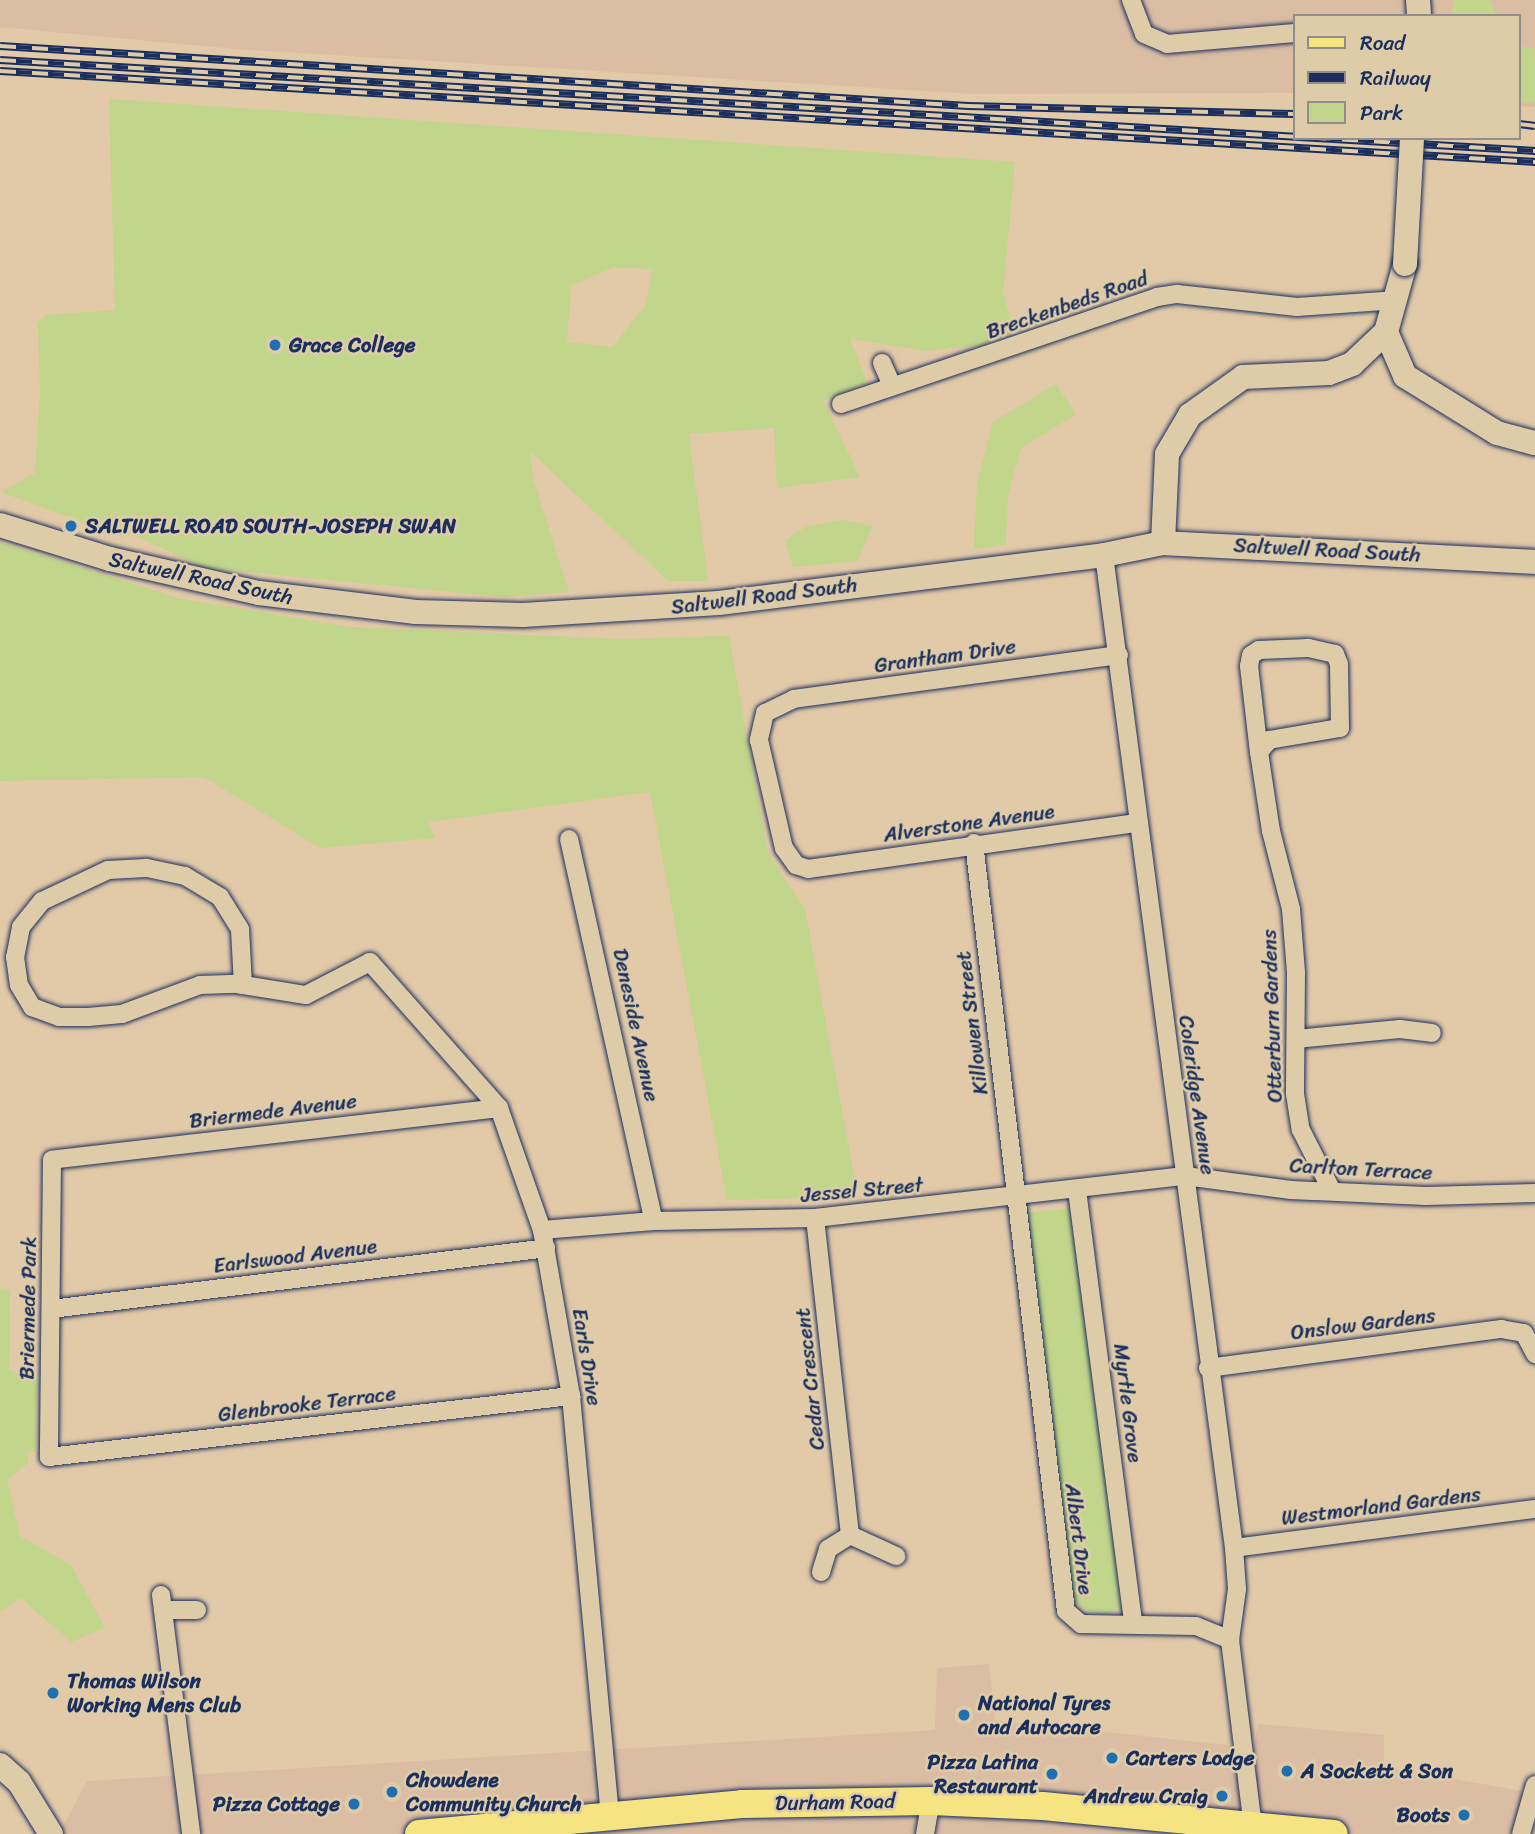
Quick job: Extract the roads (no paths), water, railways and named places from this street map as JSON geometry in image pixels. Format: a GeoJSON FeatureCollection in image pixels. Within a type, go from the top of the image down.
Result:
{"type":"FeatureCollection","features":[{"type":"Feature","properties":{"kind":"main road","name":"Durham Road"},"geometry":{"type":"LineString","coordinates":[[419,1834],[742,1804],[932,1801],[1043,1806],[1334,1834]]}},
{"type":"Feature","properties":{"kind":"street"},"geometry":{"type":"LineString","coordinates":[[1131,0],[1144,34],[1167,44],[1294,33]]}},
{"type":"Feature","properties":{"kind":"street"},"geometry":{"type":"LineString","coordinates":[[1163,544],[1161,503],[1167,454],[1177,432],[1205,400],[1243,376],[1329,373],[1352,364],[1387,332],[1398,300],[1405,264],[1412,140]]}},
{"type":"Feature","properties":{"kind":"street","name":"Breckenbeds Road"},"geometry":{"type":"LineString","coordinates":[[842,404],[892,385],[996,354],[1157,297],[1177,294],[1297,307],[1398,300]]}},
{"type":"Feature","properties":{"kind":"street"},"geometry":{"type":"LineString","coordinates":[[1387,332],[1405,376],[1497,433],[1535,443]]}},
{"type":"Feature","properties":{"kind":"street"},"geometry":{"type":"LineString","coordinates":[[882,363],[892,385]]}},
{"type":"Feature","properties":{"kind":"street","name":"Saltwell Road South"},"geometry":{"type":"LineString","coordinates":[[0,526],[121,562],[259,593],[416,612],[483,614],[719,603],[1104,555],[1163,544],[1535,562]]}},
{"type":"Feature","properties":{"kind":"street","name":"Coleridge Avenue"},"geometry":{"type":"LineString","coordinates":[[1104,555],[1119,655],[1137,823],[1208,1367],[1234,1548],[1237,1589],[1230,1640]]}},
{"type":"Feature","properties":{"kind":"street","name":"Otterburn Gardens"},"geometry":{"type":"LineString","coordinates":[[1259,752],[1269,740],[1340,728],[1339,664],[1335,654],[1280,648],[1251,655],[1259,752],[1271,831],[1291,909],[1296,1039],[1295,1094],[1301,1130],[1332,1191]]}},
{"type":"Feature","properties":{"kind":"street","name":"Grantham Drive"},"geometry":{"type":"LineString","coordinates":[[808,869],[796,865],[784,848],[759,740],[765,713],[777,705],[1119,655]]}},
{"type":"Feature","properties":{"kind":"street","name":"Alverstone Avenue"},"geometry":{"type":"LineString","coordinates":[[808,869],[974,843],[1137,823]]}},
{"type":"Feature","properties":{"kind":"street","name":"Deneside Avenue"},"geometry":{"type":"LineString","coordinates":[[569,839],[654,1221]]}},
{"type":"Feature","properties":{"kind":"street","name":"Killowen Street"},"geometry":{"type":"LineString","coordinates":[[974,843],[1014,1197]]}},
{"type":"Feature","properties":{"kind":"street"},"geometry":{"type":"LineString","coordinates":[[146,868],[185,876],[220,897],[240,929],[243,985],[200,985],[122,1014],[59,1017],[32,1007],[19,985],[15,957],[21,928],[41,901],[108,870],[146,868]]}},
{"type":"Feature","properties":{"kind":"street","name":"Earls Drive"},"geometry":{"type":"LineString","coordinates":[[243,985],[306,995],[370,962],[499,1108],[543,1239],[571,1396],[610,1815]]}},
{"type":"Feature","properties":{"kind":"street"},"geometry":{"type":"LineString","coordinates":[[1296,1039],[1400,1029],[1432,1033]]}},
{"type":"Feature","properties":{"kind":"street","name":"Briermede Avenue"},"geometry":{"type":"LineString","coordinates":[[52,1160],[499,1108]]}},
{"type":"Feature","properties":{"kind":"street","name":"Briermede Park"},"geometry":{"type":"LineString","coordinates":[[49,1457],[52,1160]]}},
{"type":"Feature","properties":{"kind":"street","name":"Jessel Street"},"geometry":{"type":"LineString","coordinates":[[543,1239],[654,1221],[815,1218],[1185,1176]]}},
{"type":"Feature","properties":{"kind":"street","name":"Carlton Terrace"},"geometry":{"type":"LineString","coordinates":[[1185,1176],[1332,1191],[1426,1196],[1535,1193]]}},
{"type":"Feature","properties":{"kind":"street","name":"Myrtle Grove"},"geometry":{"type":"LineString","coordinates":[[1077,1189],[1133,1622]]}},
{"type":"Feature","properties":{"kind":"street","name":"Albert Drive"},"geometry":{"type":"LineString","coordinates":[[1014,1197],[1066,1611],[1081,1624],[1133,1622],[1196,1626],[1230,1640]]}},
{"type":"Feature","properties":{"kind":"street","name":"Cedar Crescent"},"geometry":{"type":"LineString","coordinates":[[815,1218],[850,1535]]}},
{"type":"Feature","properties":{"kind":"street","name":"Earlswood Avenue"},"geometry":{"type":"LineString","coordinates":[[51,1309],[543,1239]]}},
{"type":"Feature","properties":{"kind":"street","name":"Onslow Gardens"},"geometry":{"type":"LineString","coordinates":[[1208,1367],[1501,1329],[1524,1333],[1535,1354]]}},
{"type":"Feature","properties":{"kind":"street","name":"Glenbrooke Terrace"},"geometry":{"type":"LineString","coordinates":[[49,1457],[571,1396]]}},
{"type":"Feature","properties":{"kind":"street","name":"Westmorland Gardens"},"geometry":{"type":"LineString","coordinates":[[1234,1548],[1535,1509]]}},
{"type":"Feature","properties":{"kind":"street"},"geometry":{"type":"LineString","coordinates":[[821,1572],[828,1549],[850,1535],[896,1556]]}},
{"type":"Feature","properties":{"kind":"street"},"geometry":{"type":"LineString","coordinates":[[191,1834],[163,1603],[197,1610]]}},
{"type":"Feature","properties":{"kind":"street"},"geometry":{"type":"LineString","coordinates":[[1230,1640],[1254,1827]]}},
{"type":"Feature","properties":{"kind":"street"},"geometry":{"type":"LineString","coordinates":[[0,1765],[19,1782],[51,1834]]}},
{"type":"Feature","properties":{"kind":"street"},"geometry":{"type":"LineString","coordinates":[[1521,1834],[1535,1785]]}},
{"type":"Feature","properties":{"kind":"street"},"geometry":{"type":"LineString","coordinates":[[925,1834],[932,1801]]}},
{"type":"Feature","properties":{"kind":"railway"},"geometry":{"type":"LineString","coordinates":[[0,46],[968,106],[1294,114]]}},
{"type":"Feature","properties":{"kind":"railway"},"geometry":{"type":"LineString","coordinates":[[0,60],[1294,137]]}},
{"type":"Feature","properties":{"kind":"railway"},"geometry":{"type":"LineString","coordinates":[[0,71],[1535,162]]}},
{"type":"Feature","properties":{"kind":"railway"},"geometry":{"type":"LineString","coordinates":[[1521,124],[1535,126]]}},
{"type":"Feature","properties":{"kind":"railway"},"geometry":{"type":"LineString","coordinates":[[1349,140],[1535,151]]}},
{"type":"Feature","properties":{"kind":"place","name":"Grace College"},"geometry":{"type":"Point","coordinates":[275,345]}},
{"type":"Feature","properties":{"kind":"place","name":"SALTWELL ROAD SOUTH-JOSEPH SWAN"},"geometry":{"type":"Point","coordinates":[71,526]}},
{"type":"Feature","properties":{"kind":"place","name":"Thomas Wilson Working Mens Club"},"geometry":{"type":"Point","coordinates":[53,1693]}},
{"type":"Feature","properties":{"kind":"place","name":"National Tyres and Autocare"},"geometry":{"type":"Point","coordinates":[964,1715]}},
{"type":"Feature","properties":{"kind":"place","name":"Carters Lodge"},"geometry":{"type":"Point","coordinates":[1112,1758]}},
{"type":"Feature","properties":{"kind":"place","name":"A Sockett & Son"},"geometry":{"type":"Point","coordinates":[1287,1771]}},
{"type":"Feature","properties":{"kind":"place","name":"Pizza Latina Restaurant"},"geometry":{"type":"Point","coordinates":[1052,1774]}},
{"type":"Feature","properties":{"kind":"place","name":"Chowdene Community Church"},"geometry":{"type":"Point","coordinates":[392,1792]}},
{"type":"Feature","properties":{"kind":"place","name":"Andrew Craig"},"geometry":{"type":"Point","coordinates":[1222,1796]}},
{"type":"Feature","properties":{"kind":"place","name":"Pizza Cottage"},"geometry":{"type":"Point","coordinates":[354,1804]}},
{"type":"Feature","properties":{"kind":"place","name":"Boots"},"geometry":{"type":"Point","coordinates":[1464,1815]}}]}
